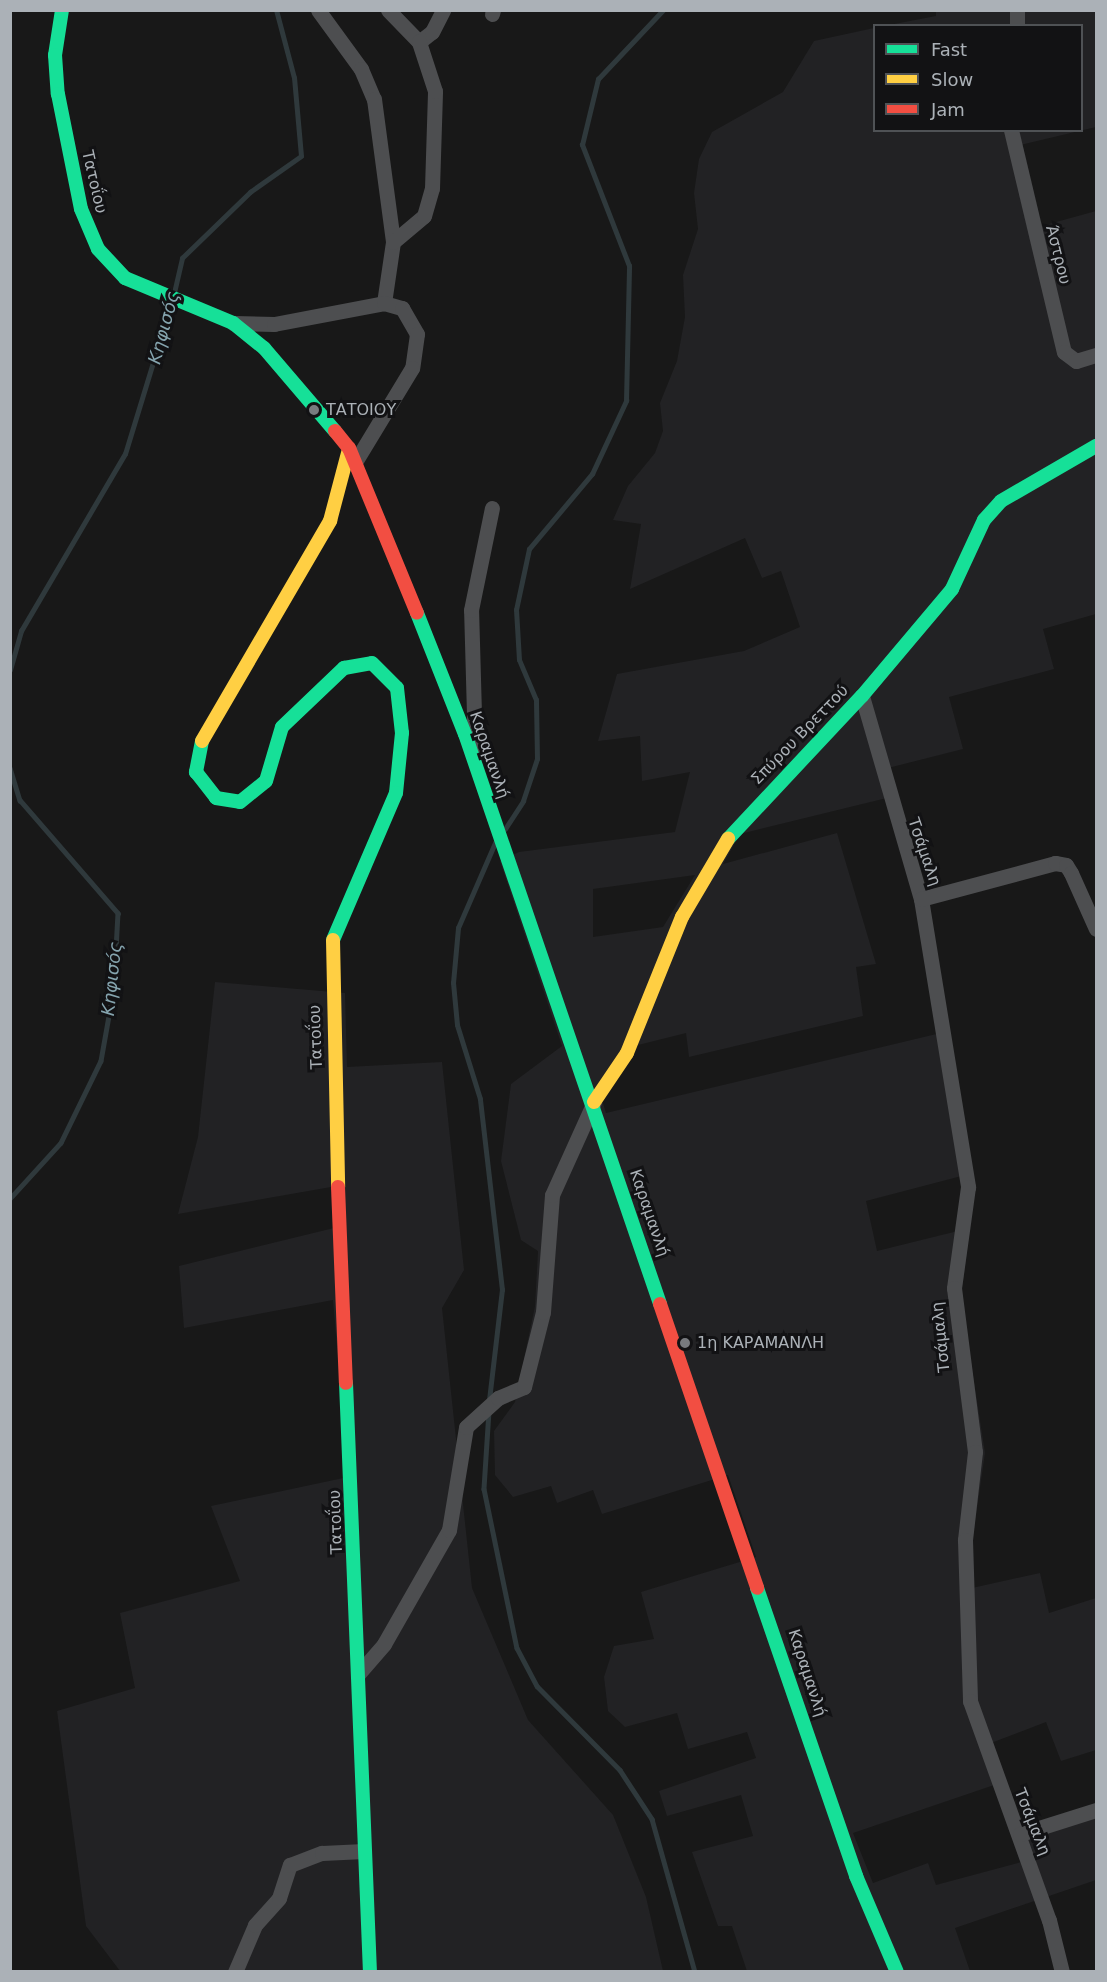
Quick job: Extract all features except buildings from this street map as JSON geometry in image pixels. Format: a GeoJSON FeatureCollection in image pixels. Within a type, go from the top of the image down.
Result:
{"type":"FeatureCollection","features":[{"type":"Feature","properties":{"kind":"street","name":"Τατοΐου"},"geometry":{"type":"LineString","coordinates":[[62,10],[55,55],[58,94],[81,209],[106,260],[149,291],[232,323],[300,385],[354,460]]}},
{"type":"Feature","properties":{"kind":"street"},"geometry":{"type":"LineString","coordinates":[[318,10],[361,69],[374,99],[393,242],[384,303]]}},
{"type":"Feature","properties":{"kind":"street"},"geometry":{"type":"LineString","coordinates":[[388,10],[419,42],[435,91],[432,188],[424,216],[393,242]]}},
{"type":"Feature","properties":{"kind":"street"},"geometry":{"type":"LineString","coordinates":[[419,42],[432,32],[444,10]]}},
{"type":"Feature","properties":{"kind":"street","name":"Άστρου"},"geometry":{"type":"LineString","coordinates":[[1011,132],[1064,352],[1076,361],[1096,355]]}},
{"type":"Feature","properties":{"kind":"street"},"geometry":{"type":"LineString","coordinates":[[232,323],[274,324],[384,303],[402,308],[410,317],[417,350],[412,368],[354,460]]}},
{"type":"Feature","properties":{"kind":"street","name":"Σπύρου Βρεττού"},"geometry":{"type":"LineString","coordinates":[[594,1102],[627,1053],[682,916],[724,843],[862,696],[952,589],[984,520],[1001,501],[1096,446]]}},
{"type":"Feature","properties":{"kind":"street","name":"Τατοΐου"},"geometry":{"type":"LineString","coordinates":[[322,531],[340,509],[354,460]]}},
{"type":"Feature","properties":{"kind":"street","name":"Τατοΐου"},"geometry":{"type":"LineString","coordinates":[[354,460],[337,504],[247,672],[203,738],[196,772],[216,798],[240,802],[266,781],[282,728],[329,679],[344,668],[372,663],[397,688],[402,733],[396,793],[347,895],[331,955],[370,1971]]}},
{"type":"Feature","properties":{"kind":"street","name":"Καραμανλή"},"geometry":{"type":"LineString","coordinates":[[354,460],[382,523],[475,765],[594,1102],[856,1876],[897,1971]]}},
{"type":"Feature","properties":{"kind":"street"},"geometry":{"type":"LineString","coordinates":[[340,509],[364,507],[382,523]]}},
{"type":"Feature","properties":{"kind":"street"},"geometry":{"type":"LineString","coordinates":[[475,765],[471,610],[492,508]]}},
{"type":"Feature","properties":{"kind":"street","name":"Τσάμαλη"},"geometry":{"type":"LineString","coordinates":[[862,696],[921,899],[969,1202],[954,1288],[975,1452],[965,1540],[967,1677],[979,1736],[1020,1834],[1062,1971]]}},
{"type":"Feature","properties":{"kind":"street"},"geometry":{"type":"LineString","coordinates":[[921,899],[1055,863],[1066,865],[1071,873],[1096,929]]}},
{"type":"Feature","properties":{"kind":"street"},"geometry":{"type":"LineString","coordinates":[[359,1673],[384,1644],[449,1530],[466,1427],[498,1398],[524,1387],[543,1312],[552,1195],[594,1102]]}},
{"type":"Feature","properties":{"kind":"street"},"geometry":{"type":"LineString","coordinates":[[1020,1834],[1096,1810]]}},
{"type":"Feature","properties":{"kind":"street"},"geometry":{"type":"LineString","coordinates":[[235,1971],[255,1924],[279,1898],[290,1865],[322,1853],[364,1851]]}},
{"type":"Feature","properties":{"kind":"shaded area"},"geometry":{"type":"Polygon","coordinates":[[[936,11],[1096,11],[1096,127],[1083,130],[1083,24],[894,24],[936,16],[936,11]]]}},
{"type":"Feature","properties":{"kind":"shaded area"},"geometry":{"type":"Polygon","coordinates":[[[873,28],[873,132],[1075,132],[1016,146],[1038,227],[1096,211],[1096,614],[1043,629],[1054,669],[949,697],[963,749],[888,768],[895,796],[740,834],[723,864],[837,833],[876,964],[856,967],[863,1016],[689,1057],[686,1033],[634,1046],[602,1100],[606,1113],[949,1031],[973,1173],[866,1201],[877,1251],[970,1228],[961,1297],[985,1453],[970,1557],[972,1588],[1040,1573],[1049,1613],[1096,1598],[1096,1750],[1061,1761],[1046,1722],[991,1743],[1003,1782],[853,1833],[873,1883],[928,1863],[936,1885],[1025,1861],[1014,1831],[1096,1805],[1096,1880],[955,1928],[970,1971],[747,1971],[732,1926],[718,1926],[692,1852],[753,1836],[741,1795],[667,1816],[659,1791],[756,1758],[747,1732],[688,1749],[677,1713],[625,1727],[608,1711],[604,1677],[614,1646],[654,1639],[641,1592],[756,1557],[728,1475],[602,1514],[593,1490],[557,1503],[551,1486],[513,1497],[495,1475],[494,1431],[515,1402],[535,1306],[538,1251],[521,1240],[501,1161],[511,1084],[562,1046],[500,861],[519,852],[675,832],[690,772],[642,781],[640,736],[598,741],[617,674],[744,651],[800,627],[781,571],[762,578],[745,538],[630,589],[641,524],[613,520],[628,486],[655,453],[663,431],[660,403],[677,361],[685,317],[683,275],[698,229],[694,193],[699,159],[712,132],[783,92],[814,41],[873,28]],[[695,875],[593,889],[593,937],[663,927],[695,875]]]}},
{"type":"Feature","properties":{"kind":"shaded area"},"geometry":{"type":"Polygon","coordinates":[[[215,982],[345,993],[347,1067],[442,1062],[464,1270],[442,1308],[472,1588],[528,1720],[613,1815],[646,1897],[663,1971],[120,1971],[86,1926],[57,1711],[135,1688],[120,1613],[240,1581],[211,1506],[348,1477],[333,1300],[184,1328],[179,1266],[338,1227],[331,1187],[178,1214],[198,1137],[215,982]]]}},
{"type":"Feature","properties":{"kind":"waterway","name":"Κηφισός"},"geometry":{"type":"LineString","coordinates":[[174,293],[182,258],[250,192],[301,156],[294,78],[276,10]]}},
{"type":"Feature","properties":{"kind":"waterway"},"geometry":{"type":"LineString","coordinates":[[505,829],[523,801],[537,759],[536,700],[519,660],[516,610],[529,549],[592,474],[626,401],[629,266],[582,145],[598,79],[663,10]]}},
{"type":"Feature","properties":{"kind":"waterway","name":"Κηφισός"},"geometry":{"type":"LineString","coordinates":[[10,670],[21,631],[125,454],[171,304]]}},
{"type":"Feature","properties":{"kind":"waterway","name":"Κηφισός"},"geometry":{"type":"LineString","coordinates":[[10,768],[20,800],[118,913],[114,988],[101,1061],[61,1143],[10,1199]]}},
{"type":"Feature","properties":{"kind":"waterway"},"geometry":{"type":"LineString","coordinates":[[489,1400],[502,1290],[480,1099],[457,1025],[453,983],[458,928],[495,843]]}},
{"type":"Feature","properties":{"kind":"waterway"},"geometry":{"type":"LineString","coordinates":[[489,1411],[484,1489],[517,1648],[537,1686],[620,1770],[652,1819],[695,1972]]}},
{"type":"Feature","properties":{"kind":"traffic: fast"},"geometry":{"type":"LineString","coordinates":[[62,10],[55,55],[58,94],[81,209],[98,249],[125,278],[233,323],[264,348],[335,431]]}},
{"type":"Feature","properties":{"kind":"traffic: fast"},"geometry":{"type":"LineString","coordinates":[[728,839],[862,696],[952,589],[984,520],[1001,501],[1096,446]]}},
{"type":"Feature","properties":{"kind":"traffic: fast"},"geometry":{"type":"LineString","coordinates":[[417,613],[465,734],[660,1304]]}},
{"type":"Feature","properties":{"kind":"traffic: fast"},"geometry":{"type":"LineString","coordinates":[[202,741],[196,772],[216,798],[240,802],[266,781],[282,727],[344,668],[372,663],[397,688],[402,733],[396,793],[333,940]]}},
{"type":"Feature","properties":{"kind":"traffic: fast"},"geometry":{"type":"LineString","coordinates":[[346,1383],[370,1972]]}},
{"type":"Feature","properties":{"kind":"traffic: fast"},"geometry":{"type":"LineString","coordinates":[[757,1588],[856,1876],[897,1972]]}},
{"type":"Feature","properties":{"kind":"traffic: slow"},"geometry":{"type":"LineString","coordinates":[[202,741],[330,521],[349,449]]}},
{"type":"Feature","properties":{"kind":"traffic: slow"},"geometry":{"type":"LineString","coordinates":[[594,1102],[627,1053],[682,917],[728,839]]}},
{"type":"Feature","properties":{"kind":"traffic: slow"},"geometry":{"type":"LineString","coordinates":[[333,940],[338,1187]]}},
{"type":"Feature","properties":{"kind":"traffic: jam"},"geometry":{"type":"LineString","coordinates":[[335,431],[349,448],[417,613]]}},
{"type":"Feature","properties":{"kind":"traffic: jam"},"geometry":{"type":"LineString","coordinates":[[338,1187],[346,1383]]}},
{"type":"Feature","properties":{"kind":"traffic: jam"},"geometry":{"type":"LineString","coordinates":[[660,1304],[757,1588]]}},
{"type":"Feature","properties":{"kind":"place","name":"ΤΑΤΟΙΟΥ"},"geometry":{"type":"Point","coordinates":[314,410]}},
{"type":"Feature","properties":{"kind":"place","name":"1η ΚΑΡΑΜΑΝΛΗ"},"geometry":{"type":"Point","coordinates":[685,1343]}}]}
